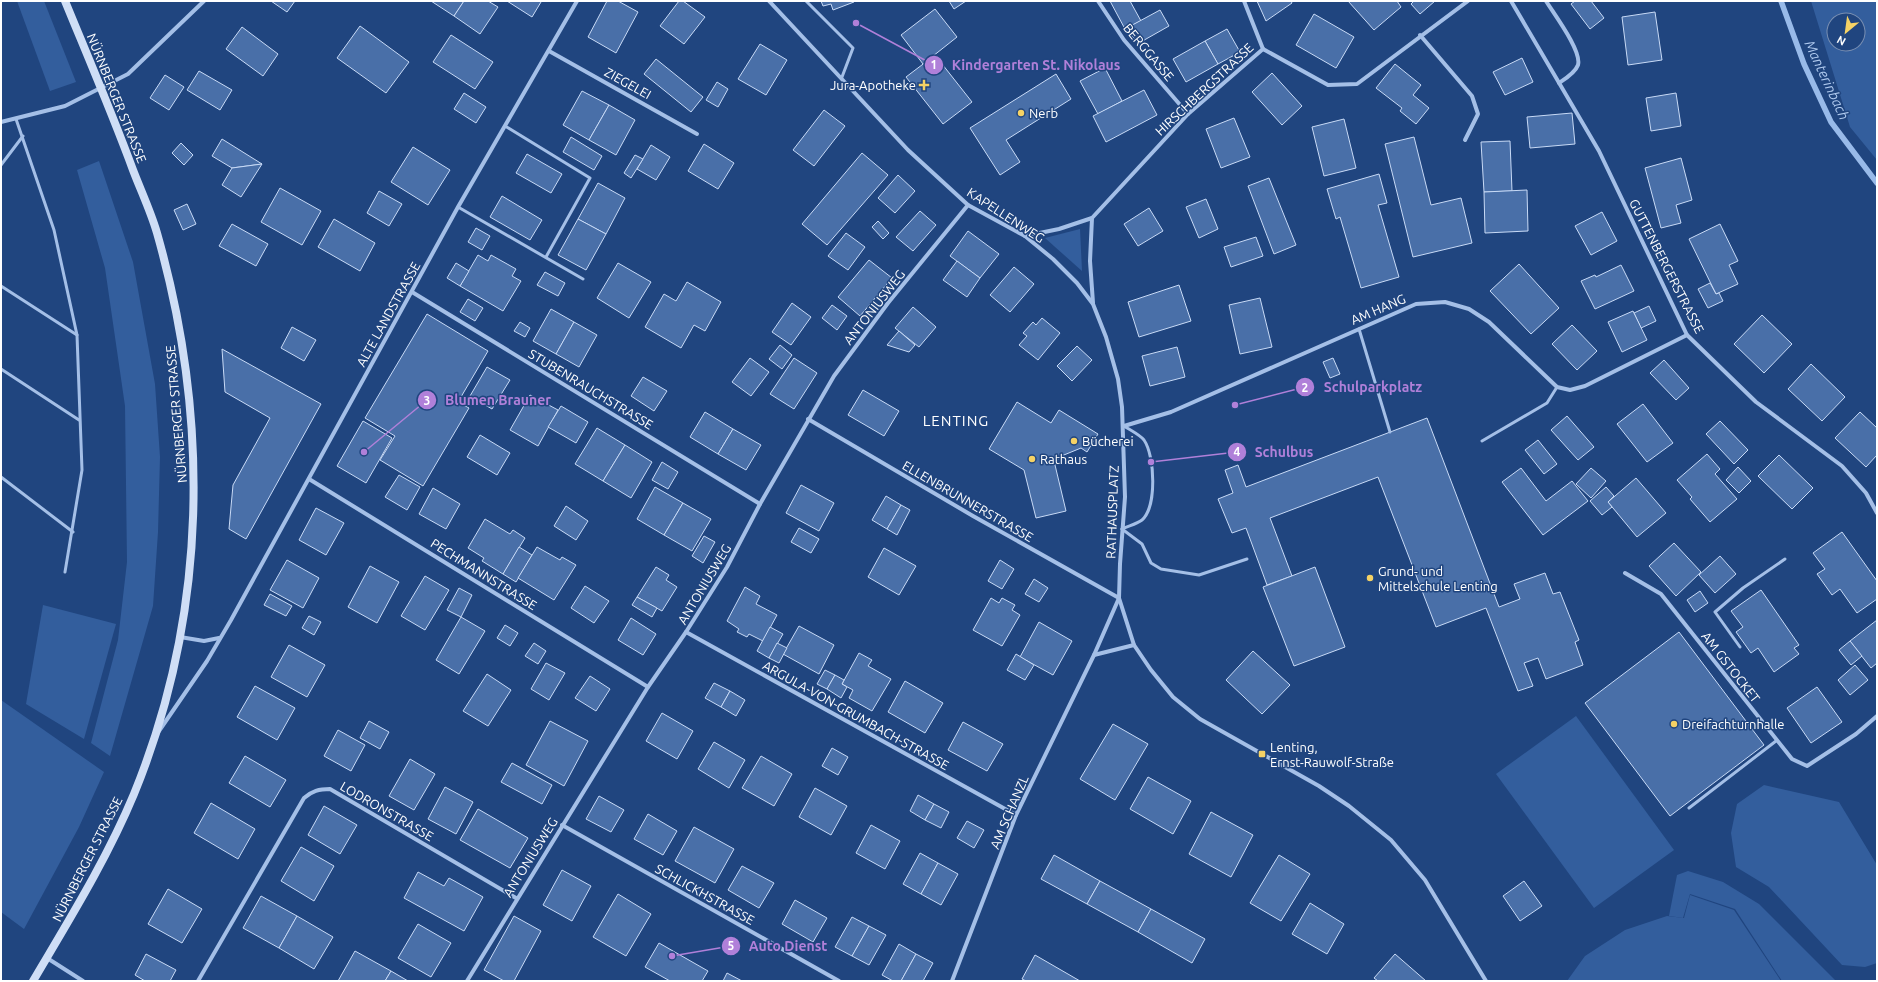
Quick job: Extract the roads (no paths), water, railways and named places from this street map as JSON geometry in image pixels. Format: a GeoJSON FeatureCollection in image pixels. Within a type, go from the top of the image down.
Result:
{"type":"FeatureCollection","features":[{"type":"Feature","properties":{"kind":"main road","name":"NÜRNBERGER STRASSE"},"geometry":{"type":"LineString","coordinates":[[33,981],[78,906],[121,823],[154,740],[180,637],[193,531],[194,450],[186,365],[181,330],[156,230],[65,1]]}},
{"type":"Feature","properties":{"kind":"street"},"geometry":{"type":"LineString","coordinates":[[1,122],[65,106],[128,74],[204,1]]}},
{"type":"Feature","properties":{"kind":"street","name":"ALTE LANDSTRASSE"},"geometry":{"type":"LineString","coordinates":[[154,740],[203,667],[309,479],[458,207],[577,1]]}},
{"type":"Feature","properties":{"kind":"street","name":"KAPELLENWEG"},"geometry":{"type":"LineString","coordinates":[[770,1],[908,150],[968,205],[1025,236],[1053,259],[1077,283],[1094,304],[1106,337],[1118,379],[1124,426]]}},
{"type":"Feature","properties":{"kind":"street","name":"BERGGASSE"},"geometry":{"type":"LineString","coordinates":[[1098,1],[1124,40],[1188,114]]}},
{"type":"Feature","properties":{"kind":"street","name":"HIRSCHBERGSTRASSE"},"geometry":{"type":"LineString","coordinates":[[1025,236],[1059,229],[1092,218],[1188,114],[1263,49],[1244,1]]}},
{"type":"Feature","properties":{"kind":"street"},"geometry":{"type":"LineString","coordinates":[[1263,49],[1328,85],[1357,84],[1420,35],[1468,1]]}},
{"type":"Feature","properties":{"kind":"street","name":"GUTTENBERGERSTRASSE"},"geometry":{"type":"LineString","coordinates":[[1511,1],[1599,151],[1687,335],[1756,402],[1842,466],[1866,494],[1877,513]]}},
{"type":"Feature","properties":{"kind":"street"},"geometry":{"type":"LineString","coordinates":[[1546,1],[1577,53],[1578,66],[1570,75],[1559,83]]}},
{"type":"Feature","properties":{"kind":"street"},"geometry":{"type":"LineString","coordinates":[[1420,35],[1472,96],[1478,114],[1465,140]]}},
{"type":"Feature","properties":{"kind":"street","name":"ZIEGELEI"},"geometry":{"type":"LineString","coordinates":[[548,51],[697,134]]}},
{"type":"Feature","properties":{"kind":"street","name":"ANTONIUSWEG"},"geometry":{"type":"LineString","coordinates":[[467,981],[516,898],[648,687],[686,632],[727,567],[760,504],[834,376],[884,309],[968,205]]}},
{"type":"Feature","properties":{"kind":"street"},"geometry":{"type":"LineString","coordinates":[[1092,218],[1090,261],[1094,304]]}},
{"type":"Feature","properties":{"kind":"street","name":"STUBENRAUCHSTRASSE"},"geometry":{"type":"LineString","coordinates":[[412,292],[760,504]]}},
{"type":"Feature","properties":{"kind":"street","name":"AM HANG"},"geometry":{"type":"LineString","coordinates":[[1124,426],[1171,412],[1359,327],[1416,304],[1445,302],[1469,309],[1488,322],[1557,387]]}},
{"type":"Feature","properties":{"kind":"street"},"geometry":{"type":"LineString","coordinates":[[1557,387],[1570,390],[1585,386],[1687,335]]}},
{"type":"Feature","properties":{"kind":"street","name":"ELLENBRUNNERSTRASSE"},"geometry":{"type":"LineString","coordinates":[[808,419],[973,516],[1119,598]]}},
{"type":"Feature","properties":{"kind":"street","name":"RATHAUSPLATZ"},"geometry":{"type":"LineString","coordinates":[[1119,598],[1125,497],[1124,426]]}},
{"type":"Feature","properties":{"kind":"street","name":"PECHMANNSTRASSE"},"geometry":{"type":"LineString","coordinates":[[309,479],[648,687]]}},
{"type":"Feature","properties":{"kind":"street","name":"AM GSTOCKET"},"geometry":{"type":"LineString","coordinates":[[1625,573],[1661,594],[1776,741],[1792,759],[1807,766],[1856,734],[1877,716]]}},
{"type":"Feature","properties":{"kind":"street"},"geometry":{"type":"LineString","coordinates":[[1119,598],[1134,645],[1151,670],[1173,696],[1200,719],[1319,786],[1349,806],[1391,840],[1424,880],[1486,981]]}},
{"type":"Feature","properties":{"kind":"street","name":"AM SCHANZL"},"geometry":{"type":"LineString","coordinates":[[952,981],[1016,815],[1094,655],[1119,598]]}},
{"type":"Feature","properties":{"kind":"street","name":"ARGULA-VON-GRUMBACH-STRASSE"},"geometry":{"type":"LineString","coordinates":[[686,632],[1016,815]]}},
{"type":"Feature","properties":{"kind":"street"},"geometry":{"type":"LineString","coordinates":[[180,637],[204,641],[219,638]]}},
{"type":"Feature","properties":{"kind":"street"},"geometry":{"type":"LineString","coordinates":[[1094,655],[1134,645]]}},
{"type":"Feature","properties":{"kind":"street","name":"LODRONSTRASSE"},"geometry":{"type":"LineString","coordinates":[[198,981],[304,798],[310,793],[319,790],[330,790],[516,898]]}},
{"type":"Feature","properties":{"kind":"street","name":"SCHLICKHSTRASSE"},"geometry":{"type":"LineString","coordinates":[[562,825],[839,981]]}},
{"type":"Feature","properties":{"kind":"street"},"geometry":{"type":"LineString","coordinates":[[47,958],[83,981]]}},
{"type":"Feature","properties":{"kind":"lane"},"geometry":{"type":"LineString","coordinates":[[806,1],[853,48],[842,77]]}},
{"type":"Feature","properties":{"kind":"lane"},"geometry":{"type":"LineString","coordinates":[[16,119],[54,230],[77,335],[82,470],[73,532],[65,572]]}},
{"type":"Feature","properties":{"kind":"lane"},"geometry":{"type":"LineString","coordinates":[[505,126],[590,178],[546,257]]}},
{"type":"Feature","properties":{"kind":"lane"},"geometry":{"type":"LineString","coordinates":[[1,165],[23,136]]}},
{"type":"Feature","properties":{"kind":"lane"},"geometry":{"type":"LineString","coordinates":[[458,207],[583,279]]}},
{"type":"Feature","properties":{"kind":"lane"},"geometry":{"type":"LineString","coordinates":[[1,286],[77,335]]}},
{"type":"Feature","properties":{"kind":"lane"},"geometry":{"type":"LineString","coordinates":[[1359,327],[1390,432]]}},
{"type":"Feature","properties":{"kind":"lane"},"geometry":{"type":"LineString","coordinates":[[1,369],[79,420]]}},
{"type":"Feature","properties":{"kind":"lane"},"geometry":{"type":"LineString","coordinates":[[1482,440],[1547,403],[1557,387]]}},
{"type":"Feature","properties":{"kind":"lane"},"geometry":{"type":"LineString","coordinates":[[1124,426],[1144,440],[1151,462],[1153,497],[1148,512],[1142,520],[1122,529],[1142,544],[1151,563],[1161,569],[1198,575],[1247,559]]}},
{"type":"Feature","properties":{"kind":"lane"},"geometry":{"type":"LineString","coordinates":[[1,477],[73,532]]}},
{"type":"Feature","properties":{"kind":"lane"},"geometry":{"type":"LineString","coordinates":[[1740,647],[1715,612],[1743,588],[1785,559]]}},
{"type":"Feature","properties":{"kind":"lane"},"geometry":{"type":"LineString","coordinates":[[1689,808],[1776,741]]}},
{"type":"Feature","properties":{"kind":"waterway","name":"Manterinbach"},"geometry":{"type":"LineString","coordinates":[[1781,1],[1804,64],[1831,122],[1877,183]]}},
{"type":"Feature","properties":{"kind":"place","name":"Kindergarten St. Nikolaus"},"geometry":{"type":"Point","coordinates":[856,23]}},
{"type":"Feature","properties":{"kind":"place","name":"Jura-Apotheke"},"geometry":{"type":"Point","coordinates":[924,85]}},
{"type":"Feature","properties":{"kind":"place","name":"Nerb"},"geometry":{"type":"Point","coordinates":[1021,113]}},
{"type":"Feature","properties":{"kind":"place","name":"Schulparkplatz"},"geometry":{"type":"Point","coordinates":[1235,405]}},
{"type":"Feature","properties":{"kind":"place","name":"Bücherei"},"geometry":{"type":"Point","coordinates":[1074,441]}},
{"type":"Feature","properties":{"kind":"place","name":"Blumen Brauner"},"geometry":{"type":"Point","coordinates":[364,452]}},
{"type":"Feature","properties":{"kind":"place","name":"Rathaus"},"geometry":{"type":"Point","coordinates":[1032,459]}},
{"type":"Feature","properties":{"kind":"place","name":"Schulbus"},"geometry":{"type":"Point","coordinates":[1151,462]}},
{"type":"Feature","properties":{"kind":"place","name":"Grund- und Mittelschule Lenting"},"geometry":{"type":"Point","coordinates":[1370,578]}},
{"type":"Feature","properties":{"kind":"place","name":"Dreifachturnhalle"},"geometry":{"type":"Point","coordinates":[1674,724]}},
{"type":"Feature","properties":{"kind":"place","name":"Lenting, Ernst-Rauwolf-Straße"},"geometry":{"type":"Point","coordinates":[1262,754]}},
{"type":"Feature","properties":{"kind":"place","name":"Auto Dienst"},"geometry":{"type":"Point","coordinates":[672,956]}},
{"type":"Feature","properties":{"kind":"district","name":"LENTING"},"geometry":{"type":"Point","coordinates":[956,421]}}]}
